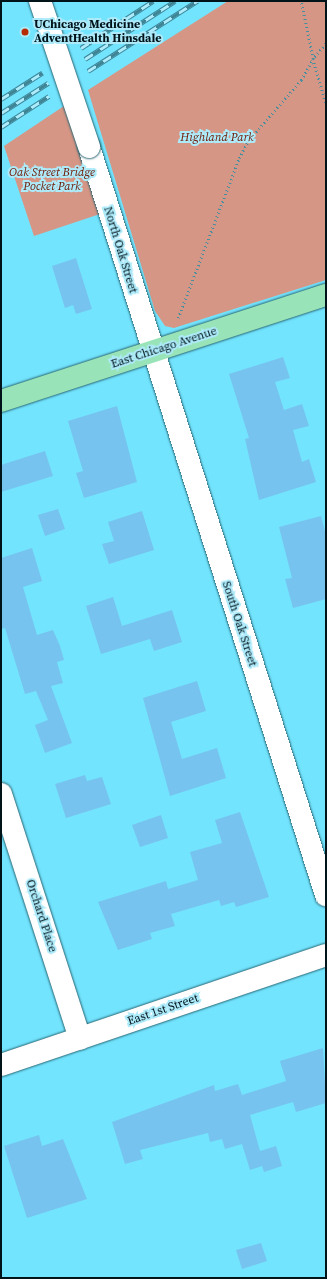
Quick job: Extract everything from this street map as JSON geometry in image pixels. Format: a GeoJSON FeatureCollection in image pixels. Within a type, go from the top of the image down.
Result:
{"type":"FeatureCollection","features":[{"type":"Feature","properties":{"kind":"main road","name":"East Chicago Avenue"},"geometry":{"type":"LineString","coordinates":[[1,401],[326,295]]}},
{"type":"Feature","properties":{"kind":"street","name":"North Oak Street"},"geometry":{"type":"LineString","coordinates":[[40,1],[89,147],[152,352]]}},
{"type":"Feature","properties":{"kind":"street","name":"South Oak Street"},"geometry":{"type":"LineString","coordinates":[[152,352],[326,895]]}},
{"type":"Feature","properties":{"kind":"street","name":"Orchard Place"},"geometry":{"type":"LineString","coordinates":[[1,794],[80,1039]]}},
{"type":"Feature","properties":{"kind":"street","name":"East 1st Street"},"geometry":{"type":"LineString","coordinates":[[1,1065],[326,956]]}},
{"type":"Feature","properties":{"kind":"path"},"geometry":{"type":"LineString","coordinates":[[301,1],[313,58],[326,104]]}},
{"type":"Feature","properties":{"kind":"path"},"geometry":{"type":"LineString","coordinates":[[178,318],[239,158],[301,80],[313,58],[326,44]]}},
{"type":"Feature","properties":{"kind":"green space","name":"Highland Park"},"geometry":{"type":"Polygon","coordinates":[[[228,1],[326,1],[326,280],[174,328],[165,326],[155,311],[88,90],[228,1]]]}},
{"type":"Feature","properties":{"kind":"green space","name":"Oak Street Bridge Pocket Park"},"geometry":{"type":"Polygon","coordinates":[[[64,106],[100,214],[34,236],[4,146],[64,106]]]}},
{"type":"Feature","properties":{"kind":"building"},"geometry":{"type":"Polygon","coordinates":[[[76,258],[92,309],[76,314],[73,305],[65,308],[52,266],[76,258]]]}},
{"type":"Feature","properties":{"kind":"building"},"geometry":{"type":"Polygon","coordinates":[[[283,357],[290,378],[275,382],[284,410],[302,404],[309,426],[293,430],[302,462],[309,459],[316,482],[259,500],[245,439],[249,438],[229,374],[283,357]]]}},
{"type":"Feature","properties":{"kind":"building"},"geometry":{"type":"Polygon","coordinates":[[[117,406],[137,482],[84,498],[76,473],[83,471],[68,421],[117,406]]]}},
{"type":"Feature","properties":{"kind":"building"},"geometry":{"type":"Polygon","coordinates":[[[45,451],[53,476],[1,492],[1,465],[45,451]]]}},
{"type":"Feature","properties":{"kind":"building"},"geometry":{"type":"Polygon","coordinates":[[[58,509],[65,529],[45,536],[38,515],[58,509]]]}},
{"type":"Feature","properties":{"kind":"building"},"geometry":{"type":"Polygon","coordinates":[[[142,511],[154,550],[109,564],[102,544],[114,541],[108,522],[142,511]]]}},
{"type":"Feature","properties":{"kind":"building"},"geometry":{"type":"Polygon","coordinates":[[[321,516],[326,535],[326,599],[293,608],[285,579],[292,578],[279,527],[321,516]]]}},
{"type":"Feature","properties":{"kind":"building"},"geometry":{"type":"Polygon","coordinates":[[[32,548],[42,581],[23,587],[37,635],[53,630],[60,646],[64,660],[57,662],[63,683],[51,686],[72,743],[45,753],[35,725],[48,720],[36,691],[25,694],[5,628],[1,629],[1,558],[32,548]]]}},
{"type":"Feature","properties":{"kind":"building"},"geometry":{"type":"Polygon","coordinates":[[[113,597],[122,626],[172,610],[182,642],[154,651],[150,639],[101,654],[86,606],[113,597]]]}},
{"type":"Feature","properties":{"kind":"building"},"geometry":{"type":"Polygon","coordinates":[[[197,681],[206,711],[171,722],[182,759],[217,748],[226,778],[170,796],[143,698],[197,681]]]}},
{"type":"Feature","properties":{"kind":"building"},"geometry":{"type":"Polygon","coordinates":[[[85,775],[87,781],[102,777],[111,804],[66,818],[55,784],[85,775]]]}},
{"type":"Feature","properties":{"kind":"building"},"geometry":{"type":"Polygon","coordinates":[[[240,812],[269,897],[236,907],[234,902],[221,906],[219,900],[171,914],[175,926],[150,933],[152,939],[118,950],[98,902],[166,881],[168,889],[198,880],[190,852],[222,843],[215,820],[240,812]]]}},
{"type":"Feature","properties":{"kind":"building"},"geometry":{"type":"Polygon","coordinates":[[[161,815],[168,838],[140,847],[132,825],[161,815]]]}},
{"type":"Feature","properties":{"kind":"building"},"geometry":{"type":"Polygon","coordinates":[[[323,1048],[326,1103],[296,1112],[293,1102],[250,1115],[260,1151],[276,1146],[282,1166],[264,1172],[262,1166],[250,1170],[242,1144],[225,1149],[222,1139],[210,1142],[208,1133],[140,1150],[143,1159],[125,1164],[112,1122],[214,1085],[215,1091],[238,1084],[242,1095],[286,1081],[280,1061],[323,1048]]]}},
{"type":"Feature","properties":{"kind":"building"},"geometry":{"type":"Polygon","coordinates":[[[39,1135],[42,1146],[63,1139],[87,1199],[27,1218],[4,1146],[39,1135]]]}},
{"type":"Feature","properties":{"kind":"building"},"geometry":{"type":"Polygon","coordinates":[[[261,1243],[267,1261],[242,1269],[236,1250],[261,1243]]]}},
{"type":"Feature","properties":{"kind":"railway"},"geometry":{"type":"LineString","coordinates":[[81,48],[153,1]]}},
{"type":"Feature","properties":{"kind":"railway"},"geometry":{"type":"LineString","coordinates":[[85,59],[175,1]]}},
{"type":"Feature","properties":{"kind":"railway"},"geometry":{"type":"LineString","coordinates":[[88,71],[197,1]]}},
{"type":"Feature","properties":{"kind":"railway"},"geometry":{"type":"LineString","coordinates":[[1,99],[42,73]]}},
{"type":"Feature","properties":{"kind":"railway"},"geometry":{"type":"LineString","coordinates":[[1,113],[48,83]]}},
{"type":"Feature","properties":{"kind":"railway"},"geometry":{"type":"LineString","coordinates":[[1,127],[49,96]]}},
{"type":"Feature","properties":{"kind":"place","name":"UChicago Medicine AdventHealth Hinsdale"},"geometry":{"type":"Point","coordinates":[25,32]}}]}
